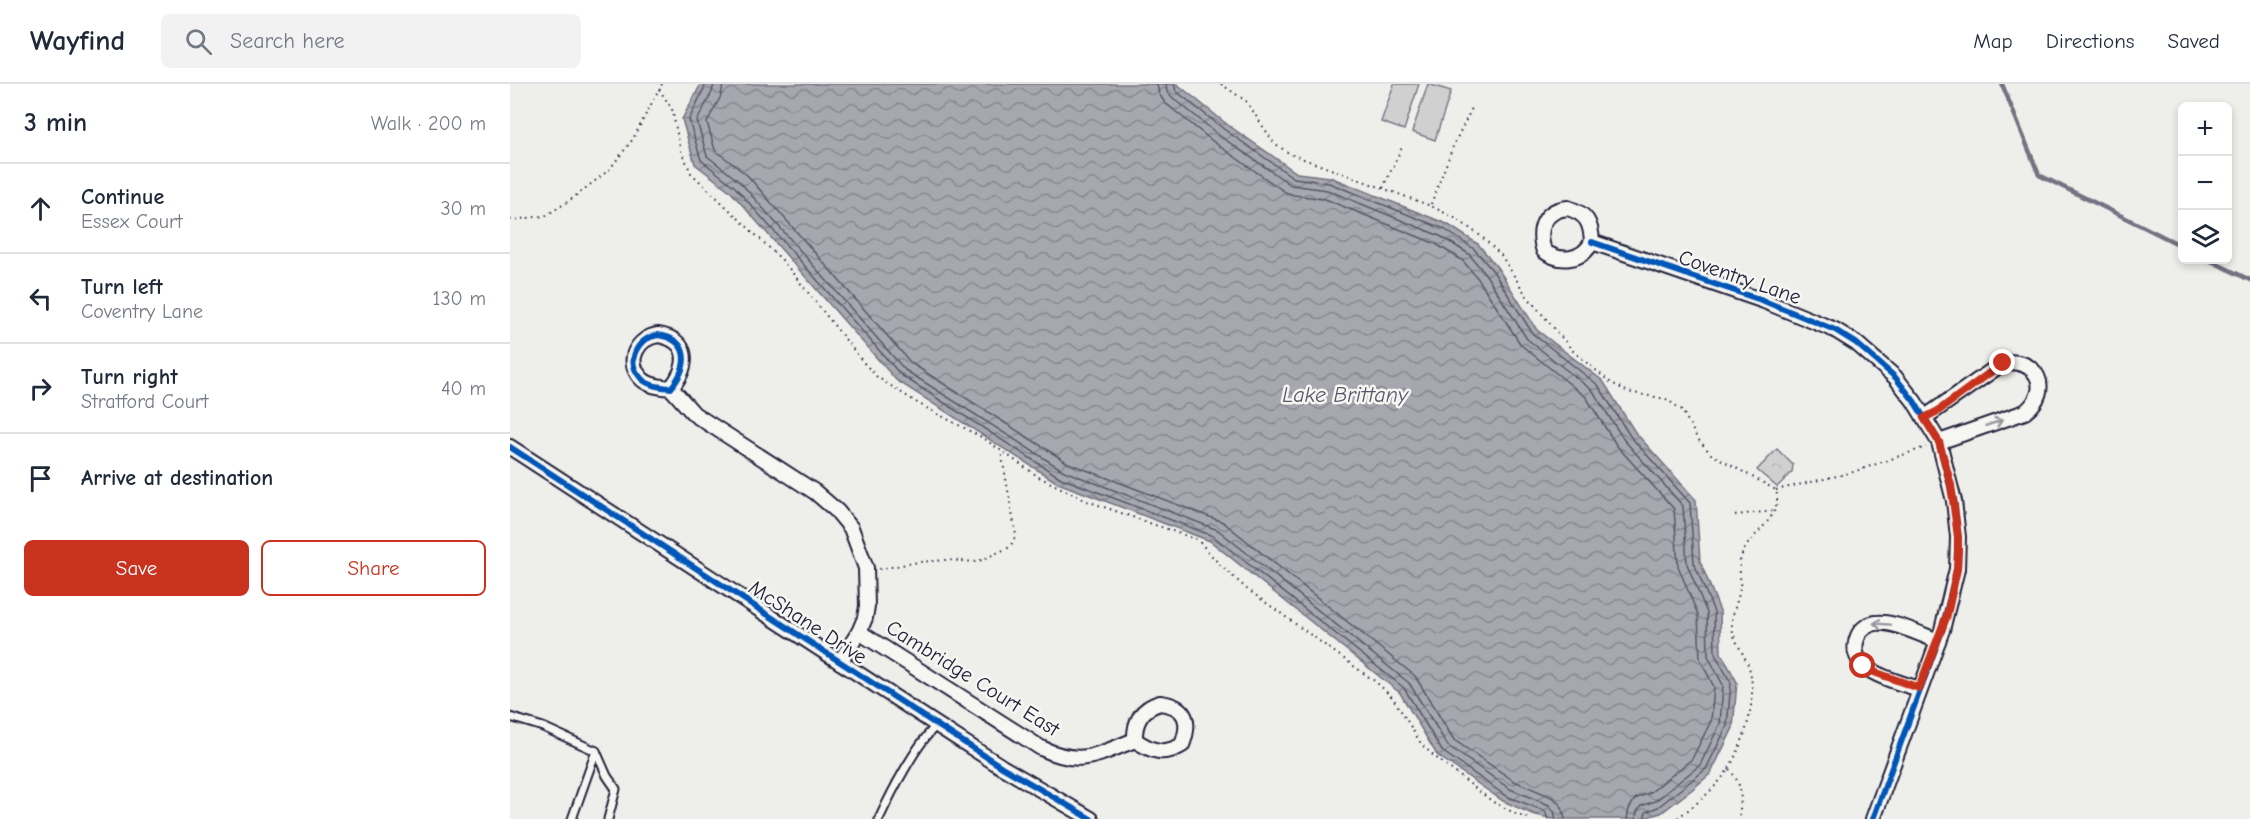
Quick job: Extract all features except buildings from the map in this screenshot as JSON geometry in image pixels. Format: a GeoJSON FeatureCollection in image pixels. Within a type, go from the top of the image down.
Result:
{"type":"FeatureCollection","features":[{"type":"Feature","properties":{"kind":"street","name":"Coventry Lane"},"geometry":{"type":"LineString","coordinates":[[1592,242],[1764,302],[1834,330],[1856,343],[1884,366],[1914,401],[1939,442],[1954,501],[1958,537],[1957,569],[1953,592],[1938,641],[1873,819]]}},
{"type":"Feature","properties":{"kind":"street"},"geometry":{"type":"LineString","coordinates":[[1924,418],[1938,411],[2003,363],[2011,362],[2027,367],[2038,380],[2041,387],[2040,395],[2035,404],[2025,412],[1939,442]]}},
{"type":"Feature","properties":{"kind":"street"},"geometry":{"type":"LineString","coordinates":[[671,388],[694,414],[816,492],[837,511],[851,528],[867,572],[867,606],[859,632],[840,662]]}},
{"type":"Feature","properties":{"kind":"street","name":"McShane Drive"},"geometry":{"type":"LineString","coordinates":[[510,447],[1002,767],[1091,819]]}},
{"type":"Feature","properties":{"kind":"street"},"geometry":{"type":"LineString","coordinates":[[1919,688],[1863,666],[1857,659],[1855,649],[1857,639],[1868,625],[1877,622],[1938,641]]}},
{"type":"Feature","properties":{"kind":"street","name":"Cambridge Court East"},"geometry":{"type":"LineString","coordinates":[[859,632],[1041,748],[1055,754],[1081,759],[1095,756],[1135,740]]}},
{"type":"Feature","properties":{"kind":"lane"},"geometry":{"type":"LineString","coordinates":[[510,717],[543,727],[596,751],[607,776],[616,789],[608,819]]}},
{"type":"Feature","properties":{"kind":"lane"},"geometry":{"type":"LineString","coordinates":[[879,819],[909,764],[931,730],[937,725]]}},
{"type":"Feature","properties":{"kind":"lane"},"geometry":{"type":"LineString","coordinates":[[572,819],[596,751]]}},
{"type":"Feature","properties":{"kind":"path"},"geometry":{"type":"LineString","coordinates":[[510,220],[545,216],[569,201],[609,170],[633,139],[662,84]]}},
{"type":"Feature","properties":{"kind":"path"},"geometry":{"type":"LineString","coordinates":[[1221,84],[1246,101],[1274,143],[1290,154],[1431,206],[1457,219],[1482,237],[1501,255],[1547,323],[1574,351],[1610,382],[1628,392],[1666,399],[1682,410],[1697,438],[1711,454],[1776,490],[1850,473],[1939,442]]}},
{"type":"Feature","properties":{"kind":"path"},"geometry":{"type":"LineString","coordinates":[[659,89],[672,108],[680,148],[691,172],[783,261],[864,363],[877,376],[919,404],[983,438],[1039,477],[1087,501],[1198,540],[1219,564],[1247,589],[1376,682],[1393,698],[1422,745],[1435,757],[1493,802],[1531,819]]}},
{"type":"Feature","properties":{"kind":"path"},"geometry":{"type":"LineString","coordinates":[[1431,206],[1454,144],[1472,108]]}},
{"type":"Feature","properties":{"kind":"path"},"geometry":{"type":"LineString","coordinates":[[1383,188],[1403,145]]}},
{"type":"Feature","properties":{"kind":"path"},"geometry":{"type":"LineString","coordinates":[[867,572],[919,562],[946,560],[977,562],[1010,547],[1016,535],[1001,451]]}},
{"type":"Feature","properties":{"kind":"path"},"geometry":{"type":"LineString","coordinates":[[1676,819],[1692,808],[1728,769],[1749,718],[1750,671],[1743,653],[1734,640],[1732,623],[1740,588],[1740,560],[1747,546],[1772,518],[1778,498],[1776,490]]}},
{"type":"Feature","properties":{"kind":"path"},"geometry":{"type":"LineString","coordinates":[[1735,515],[1774,511]]}},
{"type":"Feature","properties":{"kind":"path"},"geometry":{"type":"LineString","coordinates":[[1728,769],[1738,779],[1741,793],[1739,819]]}},
{"type":"Feature","properties":{"kind":"green space"},"geometry":{"type":"Polygon","coordinates":[[[1394,84],[1419,84],[1404,130],[1381,122],[1394,84]]]}},
{"type":"Feature","properties":{"kind":"green space"},"geometry":{"type":"Polygon","coordinates":[[[1428,84],[1451,91],[1435,140],[1412,132],[1428,84]]]}},
{"type":"Feature","properties":{"kind":"green space"},"geometry":{"type":"Polygon","coordinates":[[[1777,449],[1793,465],[1792,472],[1777,487],[1757,470],[1777,449]]]}},
{"type":"Feature","properties":{"kind":"water","name":"Lake Brittany"},"geometry":{"type":"Polygon","coordinates":[[[701,84],[1177,84],[1228,125],[1297,173],[1330,177],[1447,224],[1478,244],[1497,267],[1537,330],[1603,381],[1635,432],[1696,500],[1700,561],[1720,611],[1721,653],[1737,682],[1733,728],[1711,773],[1661,813],[1640,819],[1553,819],[1532,814],[1503,801],[1437,755],[1400,693],[1210,541],[1058,483],[896,380],[730,191],[695,164],[682,119],[701,84]]]}},
{"type":"Feature","properties":{"kind":"waterway"},"geometry":{"type":"LineString","coordinates":[[2002,84],[2039,175],[2178,244]]}},
{"type":"Feature","properties":{"kind":"waterway"},"geometry":{"type":"LineString","coordinates":[[2217,264],[2250,280]]}},
{"type":"Feature","properties":{"kind":"cycle path"},"geometry":{"type":"LineString","coordinates":[[1592,242],[1764,301],[1835,330],[1856,343],[1895,377],[1914,401],[1939,442],[1954,501],[1958,537],[1957,569],[1942,630],[1873,819]]}},
{"type":"Feature","properties":{"kind":"cycle path"},"geometry":{"type":"LineString","coordinates":[[658,335],[676,342],[684,355],[681,371],[671,388],[646,382],[640,377],[634,364],[634,357],[640,345],[645,340],[658,335]]}},
{"type":"Feature","properties":{"kind":"cycle path"},"geometry":{"type":"LineString","coordinates":[[510,447],[1002,767],[1091,819]]}},
{"type":"Feature","properties":{"kind":"route"},"geometry":{"type":"LineString","coordinates":[[1863,666],[1892,680],[1919,688],[1947,615],[1953,592],[1958,552],[1951,485],[1939,442],[1924,418],[1938,411],[2003,363]]}}]}
